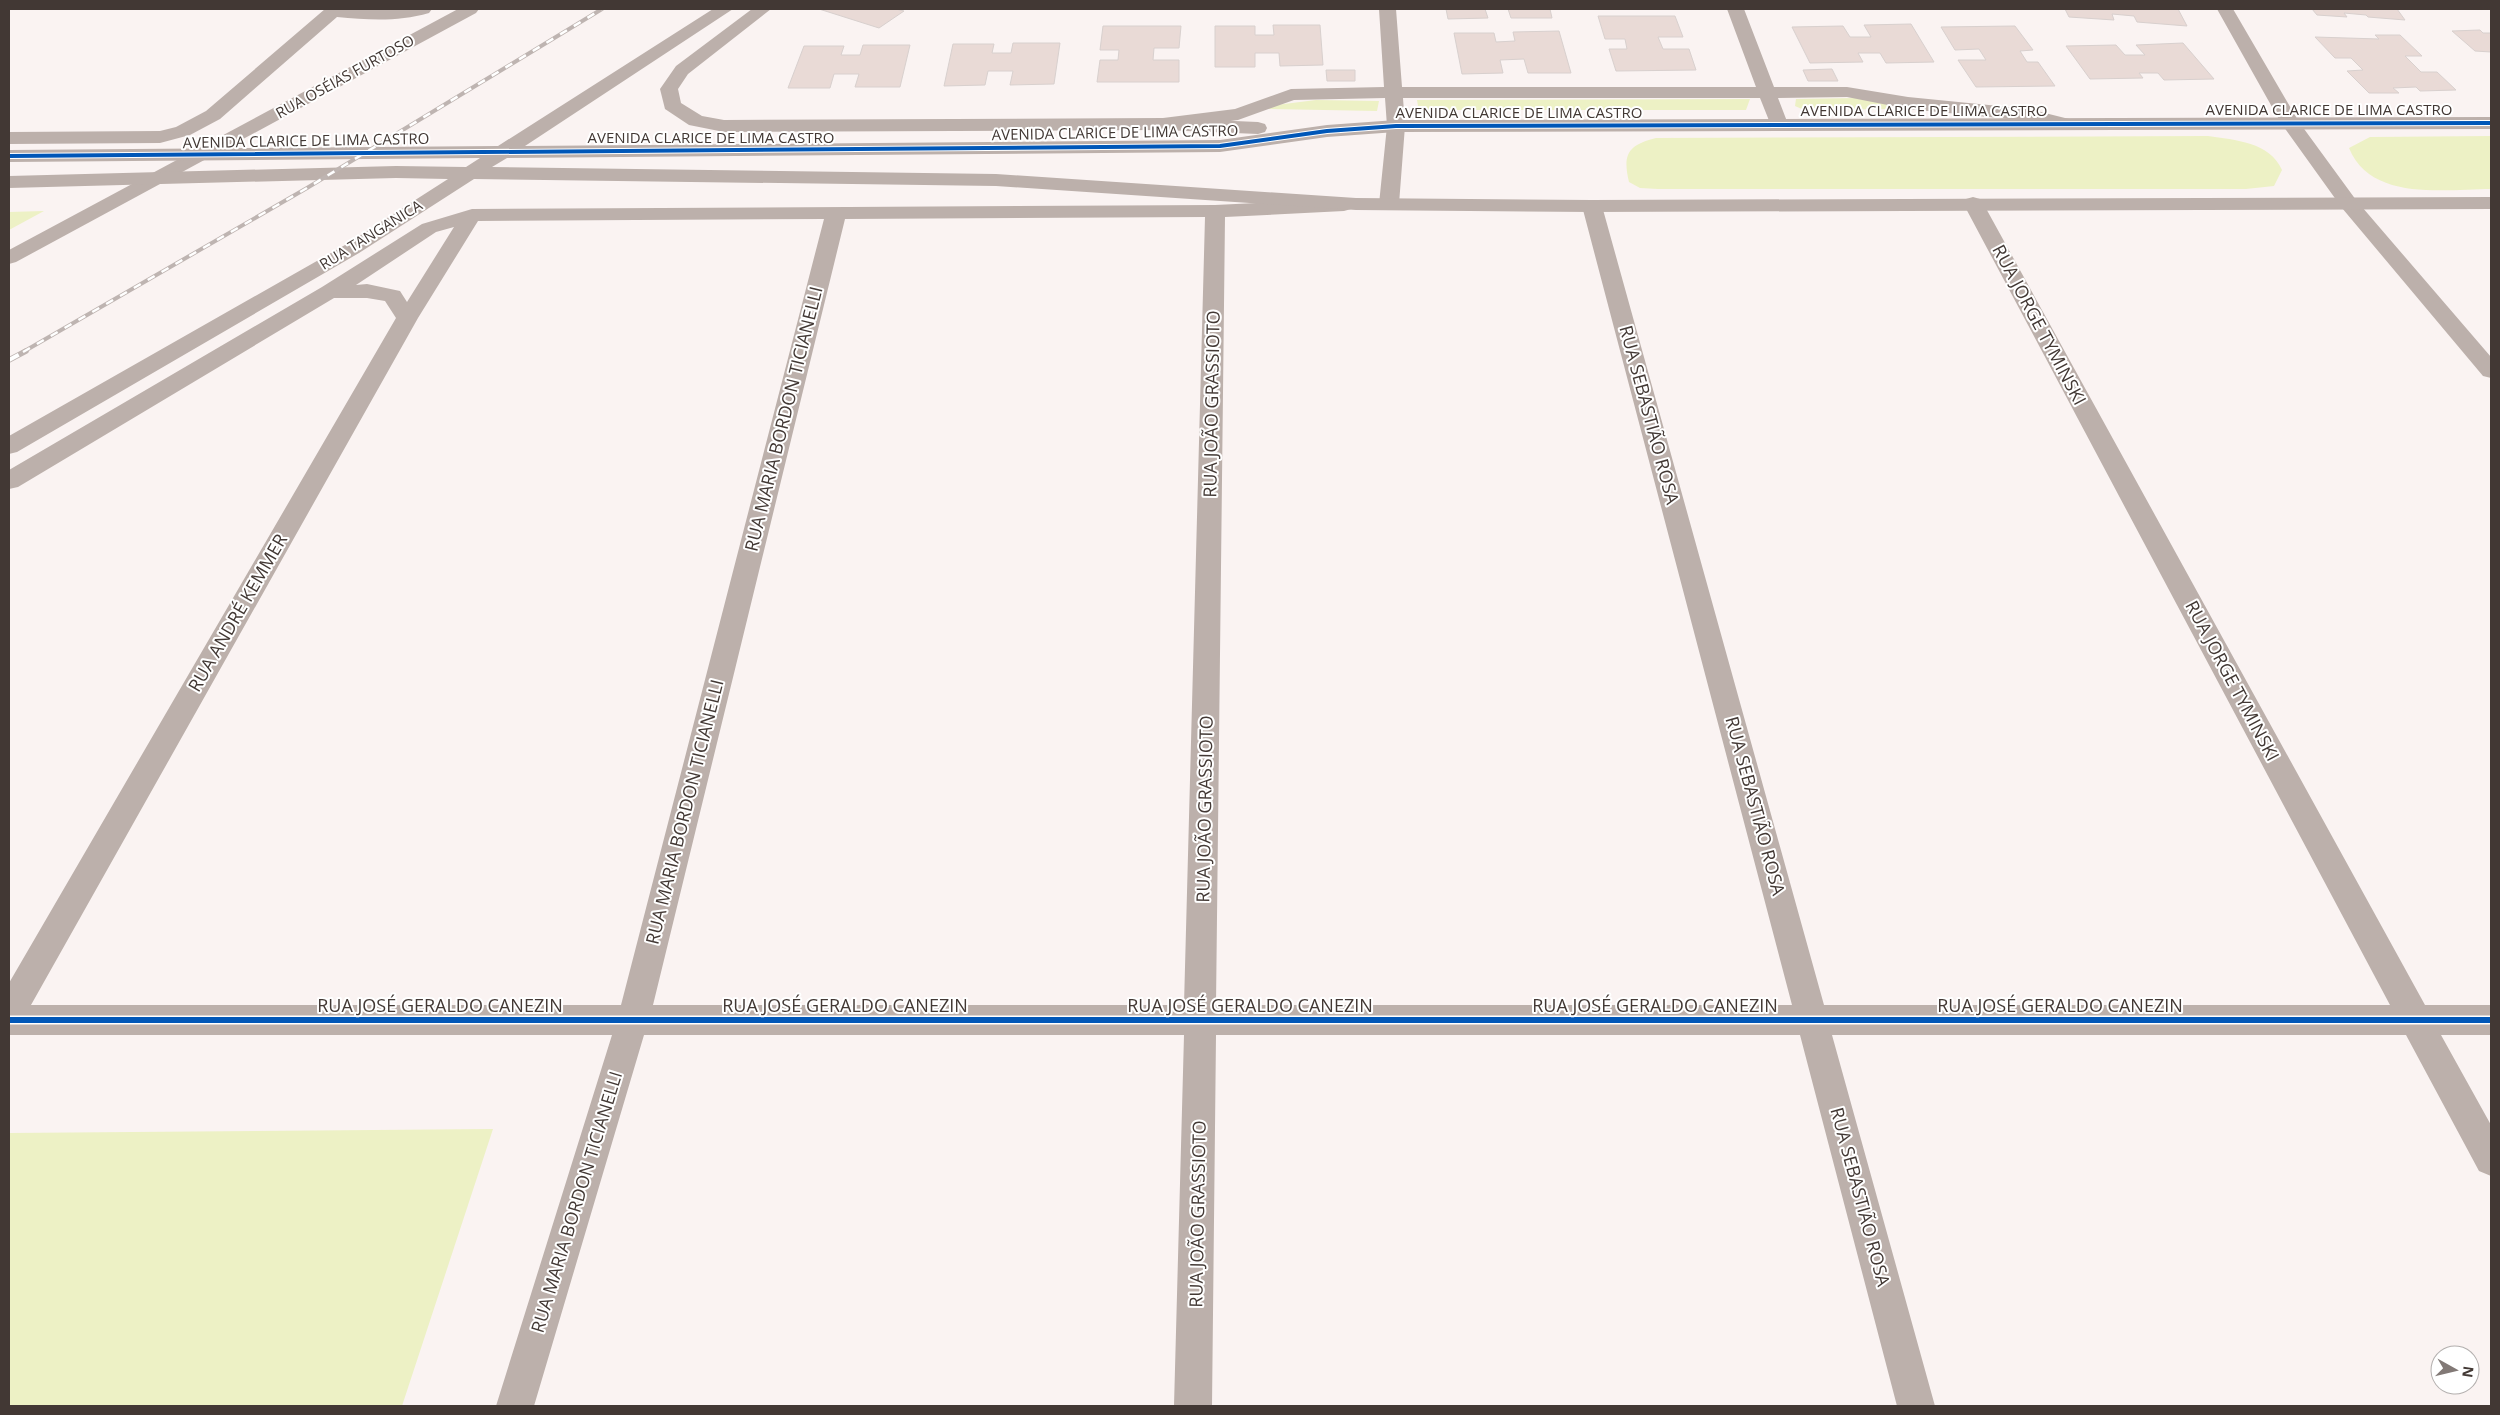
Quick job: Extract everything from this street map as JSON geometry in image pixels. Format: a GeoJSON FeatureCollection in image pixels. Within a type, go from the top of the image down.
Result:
{"type":"FeatureCollection","features":[{"type":"Feature","properties":{"kind":"street"},"geometry":{"type":"LineString","coordinates":[[9,138],[160,136],[183,131],[214,115],[334,10],[388,15],[412,13],[423,9]]}},
{"type":"Feature","properties":{"kind":"street","name":"RUA OSÉIAS FURTOSO"},"geometry":{"type":"LineString","coordinates":[[9,258],[470,9]]}},
{"type":"Feature","properties":{"kind":"street","name":"RUA TANGANICA"},"geometry":{"type":"LineString","coordinates":[[9,446],[352,249],[724,9]]}},
{"type":"Feature","properties":{"kind":"street"},"geometry":{"type":"LineString","coordinates":[[762,9],[682,70],[669,88],[672,105],[696,121],[724,126],[1163,124],[1327,130]]}},
{"type":"Feature","properties":{"kind":"street"},"geometry":{"type":"LineString","coordinates":[[1387,9],[1396,126],[1389,204]]}},
{"type":"Feature","properties":{"kind":"street"},"geometry":{"type":"LineString","coordinates":[[1736,9],[1780,124]]}},
{"type":"Feature","properties":{"kind":"street"},"geometry":{"type":"LineString","coordinates":[[2224,9],[2290,123],[2349,204],[2491,370]]}},
{"type":"Feature","properties":{"kind":"street"},"geometry":{"type":"LineString","coordinates":[[1163,124],[1238,114],[1291,95],[1393,92],[1767,91],[1847,92],[1908,103],[2029,114],[2066,124]]}},
{"type":"Feature","properties":{"kind":"street","name":"AVENIDA CLARICE DE LIMA CASTRO"},"geometry":{"type":"LineString","coordinates":[[9,156],[1220,146],[1327,130],[1396,126],[2491,123]]}},
{"type":"Feature","properties":{"kind":"street","name":"AVENIDA CLARICE DE LIMA CASTRO"},"geometry":{"type":"LineString","coordinates":[[9,182],[396,172],[996,180],[1356,204],[1592,206],[1973,203],[2491,203]]}},
{"type":"Feature","properties":{"kind":"street","name":"RUA JORGE TYMINSKI"},"geometry":{"type":"LineString","coordinates":[[1973,203],[2491,1159]]}},
{"type":"Feature","properties":{"kind":"street"},"geometry":{"type":"LineString","coordinates":[[9,481],[330,292],[428,228],[472,214],[1216,211],[1356,204]]}},
{"type":"Feature","properties":{"kind":"street","name":"RUA SEBASTIÃO ROSA"},"geometry":{"type":"LineString","coordinates":[[1592,206],[1916,1406]]}},
{"type":"Feature","properties":{"kind":"street","name":"RUA JOÃO GRASSIOTO"},"geometry":{"type":"LineString","coordinates":[[1194,1406],[1216,211]]}},
{"type":"Feature","properties":{"kind":"street","name":"RUA MARIA BORDON TICIANELLI"},"geometry":{"type":"LineString","coordinates":[[515,1406],[632,1019],[836,213]]}},
{"type":"Feature","properties":{"kind":"street","name":"RUA ANDRÉ KEMMER"},"geometry":{"type":"LineString","coordinates":[[9,1013],[407,318],[472,214]]}},
{"type":"Feature","properties":{"kind":"street"},"geometry":{"type":"LineString","coordinates":[[330,292],[367,291],[392,296],[407,318]]}},
{"type":"Feature","properties":{"kind":"street","name":"RUA JOSÉ GERALDO CANEZIN"},"geometry":{"type":"LineString","coordinates":[[9,1020],[2491,1020]]}},
{"type":"Feature","properties":{"kind":"green space"},"geometry":{"type":"Polygon","coordinates":[[[1857,98],[1885,104],[1892,109],[1804,110],[1795,106],[1796,99],[1857,98]]]}},
{"type":"Feature","properties":{"kind":"green space"},"geometry":{"type":"Polygon","coordinates":[[[1750,99],[1746,110],[1424,110],[1418,106],[1417,100],[1750,99]]]}},
{"type":"Feature","properties":{"kind":"green space"},"geometry":{"type":"Polygon","coordinates":[[[1316,100],[1379,101],[1377,111],[1267,109],[1276,105],[1316,100]]]}},
{"type":"Feature","properties":{"kind":"green space"},"geometry":{"type":"Polygon","coordinates":[[[2208,136],[2251,144],[2269,153],[2282,170],[2274,186],[2246,189],[1658,189],[1640,188],[1629,182],[1626,164],[1627,157],[1634,147],[1656,138],[2208,136]]]}},
{"type":"Feature","properties":{"kind":"green space"},"geometry":{"type":"Polygon","coordinates":[[[2491,136],[2491,189],[2432,190],[2411,189],[2391,185],[2374,177],[2360,165],[2349,148],[2370,137],[2491,136]]]}},
{"type":"Feature","properties":{"kind":"green space"},"geometry":{"type":"Polygon","coordinates":[[[44,211],[9,230],[9,212],[44,211]]]}},
{"type":"Feature","properties":{"kind":"green space"},"geometry":{"type":"Polygon","coordinates":[[[493,1129],[402,1406],[9,1406],[9,1133],[493,1129]]]}},
{"type":"Feature","properties":{"kind":"building"},"geometry":{"type":"Polygon","coordinates":[[[819,9],[896,9],[904,11],[879,28],[819,9]]]}},
{"type":"Feature","properties":{"kind":"building"},"geometry":{"type":"Polygon","coordinates":[[[1446,9],[1485,9],[1488,18],[1448,19],[1446,9]]]}},
{"type":"Feature","properties":{"kind":"building"},"geometry":{"type":"Polygon","coordinates":[[[1508,9],[1550,9],[1552,18],[1511,18],[1508,9]]]}},
{"type":"Feature","properties":{"kind":"building"},"geometry":{"type":"Polygon","coordinates":[[[2065,9],[2178,9],[2187,26],[2137,22],[2134,16],[2112,14],[2114,20],[2069,17],[2065,9]]]}},
{"type":"Feature","properties":{"kind":"building"},"geometry":{"type":"Polygon","coordinates":[[[2312,9],[2397,9],[2405,20],[2344,13],[2347,17],[2317,15],[2312,9]]]}},
{"type":"Feature","properties":{"kind":"building"},"geometry":{"type":"Polygon","coordinates":[[[1598,16],[1675,16],[1683,37],[1658,37],[1663,49],[1689,49],[1696,70],[1616,71],[1609,49],[1627,49],[1625,39],[1605,39],[1598,16]]]}},
{"type":"Feature","properties":{"kind":"building"},"geometry":{"type":"Polygon","coordinates":[[[1911,24],[1934,62],[1886,63],[1880,53],[1858,53],[1863,62],[1810,63],[1792,27],[1843,26],[1850,37],[1871,37],[1864,25],[1911,24]]]}},
{"type":"Feature","properties":{"kind":"building"},"geometry":{"type":"Polygon","coordinates":[[[1273,25],[1320,25],[1323,65],[1280,66],[1279,53],[1255,53],[1255,67],[1215,67],[1215,26],[1255,26],[1255,35],[1274,35],[1273,25]]]}},
{"type":"Feature","properties":{"kind":"building"},"geometry":{"type":"Polygon","coordinates":[[[1103,26],[1181,26],[1179,48],[1154,48],[1153,60],[1179,60],[1179,82],[1097,82],[1100,60],[1118,60],[1119,50],[1100,50],[1103,26]]]}},
{"type":"Feature","properties":{"kind":"building"},"geometry":{"type":"Polygon","coordinates":[[[2015,26],[2033,50],[2020,51],[2027,62],[2038,62],[2055,86],[1976,87],[1958,60],[1986,60],[1979,49],[1955,50],[1941,27],[2015,26]]]}},
{"type":"Feature","properties":{"kind":"building"},"geometry":{"type":"Polygon","coordinates":[[[2480,30],[2483,33],[2491,33],[2491,52],[2475,51],[2452,31],[2480,30]]]}},
{"type":"Feature","properties":{"kind":"building"},"geometry":{"type":"Polygon","coordinates":[[[1559,31],[1571,73],[1528,73],[1524,59],[1500,60],[1503,73],[1462,74],[1454,33],[1494,33],[1496,42],[1515,41],[1513,32],[1559,31]]]}},
{"type":"Feature","properties":{"kind":"building"},"geometry":{"type":"Polygon","coordinates":[[[2375,35],[2400,35],[2422,56],[2405,56],[2421,72],[2437,72],[2456,90],[2420,91],[2416,87],[2393,88],[2399,93],[2369,93],[2347,71],[2363,70],[2351,58],[2335,58],[2315,37],[2379,39],[2375,35]]]}},
{"type":"Feature","properties":{"kind":"building"},"geometry":{"type":"Polygon","coordinates":[[[1013,43],[1060,43],[1054,84],[1010,85],[1013,71],[988,71],[985,85],[944,86],[953,44],[994,44],[992,53],[1011,53],[1013,43]]]}},
{"type":"Feature","properties":{"kind":"building"},"geometry":{"type":"Polygon","coordinates":[[[2183,43],[2214,79],[2164,80],[2158,73],[2139,73],[2143,78],[2090,79],[2066,46],[2116,45],[2125,55],[2145,55],[2136,45],[2183,43]]]}},
{"type":"Feature","properties":{"kind":"building"},"geometry":{"type":"Polygon","coordinates":[[[863,45],[910,45],[900,87],[855,87],[859,74],[834,74],[830,88],[788,88],[804,46],[844,46],[841,55],[860,55],[863,45]]]}},
{"type":"Feature","properties":{"kind":"building"},"geometry":{"type":"Polygon","coordinates":[[[1832,69],[1838,81],[1808,81],[1803,70],[1832,69]]]}},
{"type":"Feature","properties":{"kind":"building"},"geometry":{"type":"Polygon","coordinates":[[[1326,70],[1355,70],[1355,81],[1327,81],[1326,70]]]}},
{"type":"Feature","properties":{"kind":"railway"},"geometry":{"type":"LineString","coordinates":[[23,352],[307,188],[602,9]]}},
{"type":"Feature","properties":{"kind":"railway"},"geometry":{"type":"LineString","coordinates":[[9,360],[26,351]]}},
{"type":"Feature","properties":{"kind":"cycle path"},"geometry":{"type":"LineString","coordinates":[[9,156],[1220,146],[1327,131],[1396,126],[2491,123]]}},
{"type":"Feature","properties":{"kind":"cycle path"},"geometry":{"type":"LineString","coordinates":[[9,1020],[2491,1020]]}}]}
